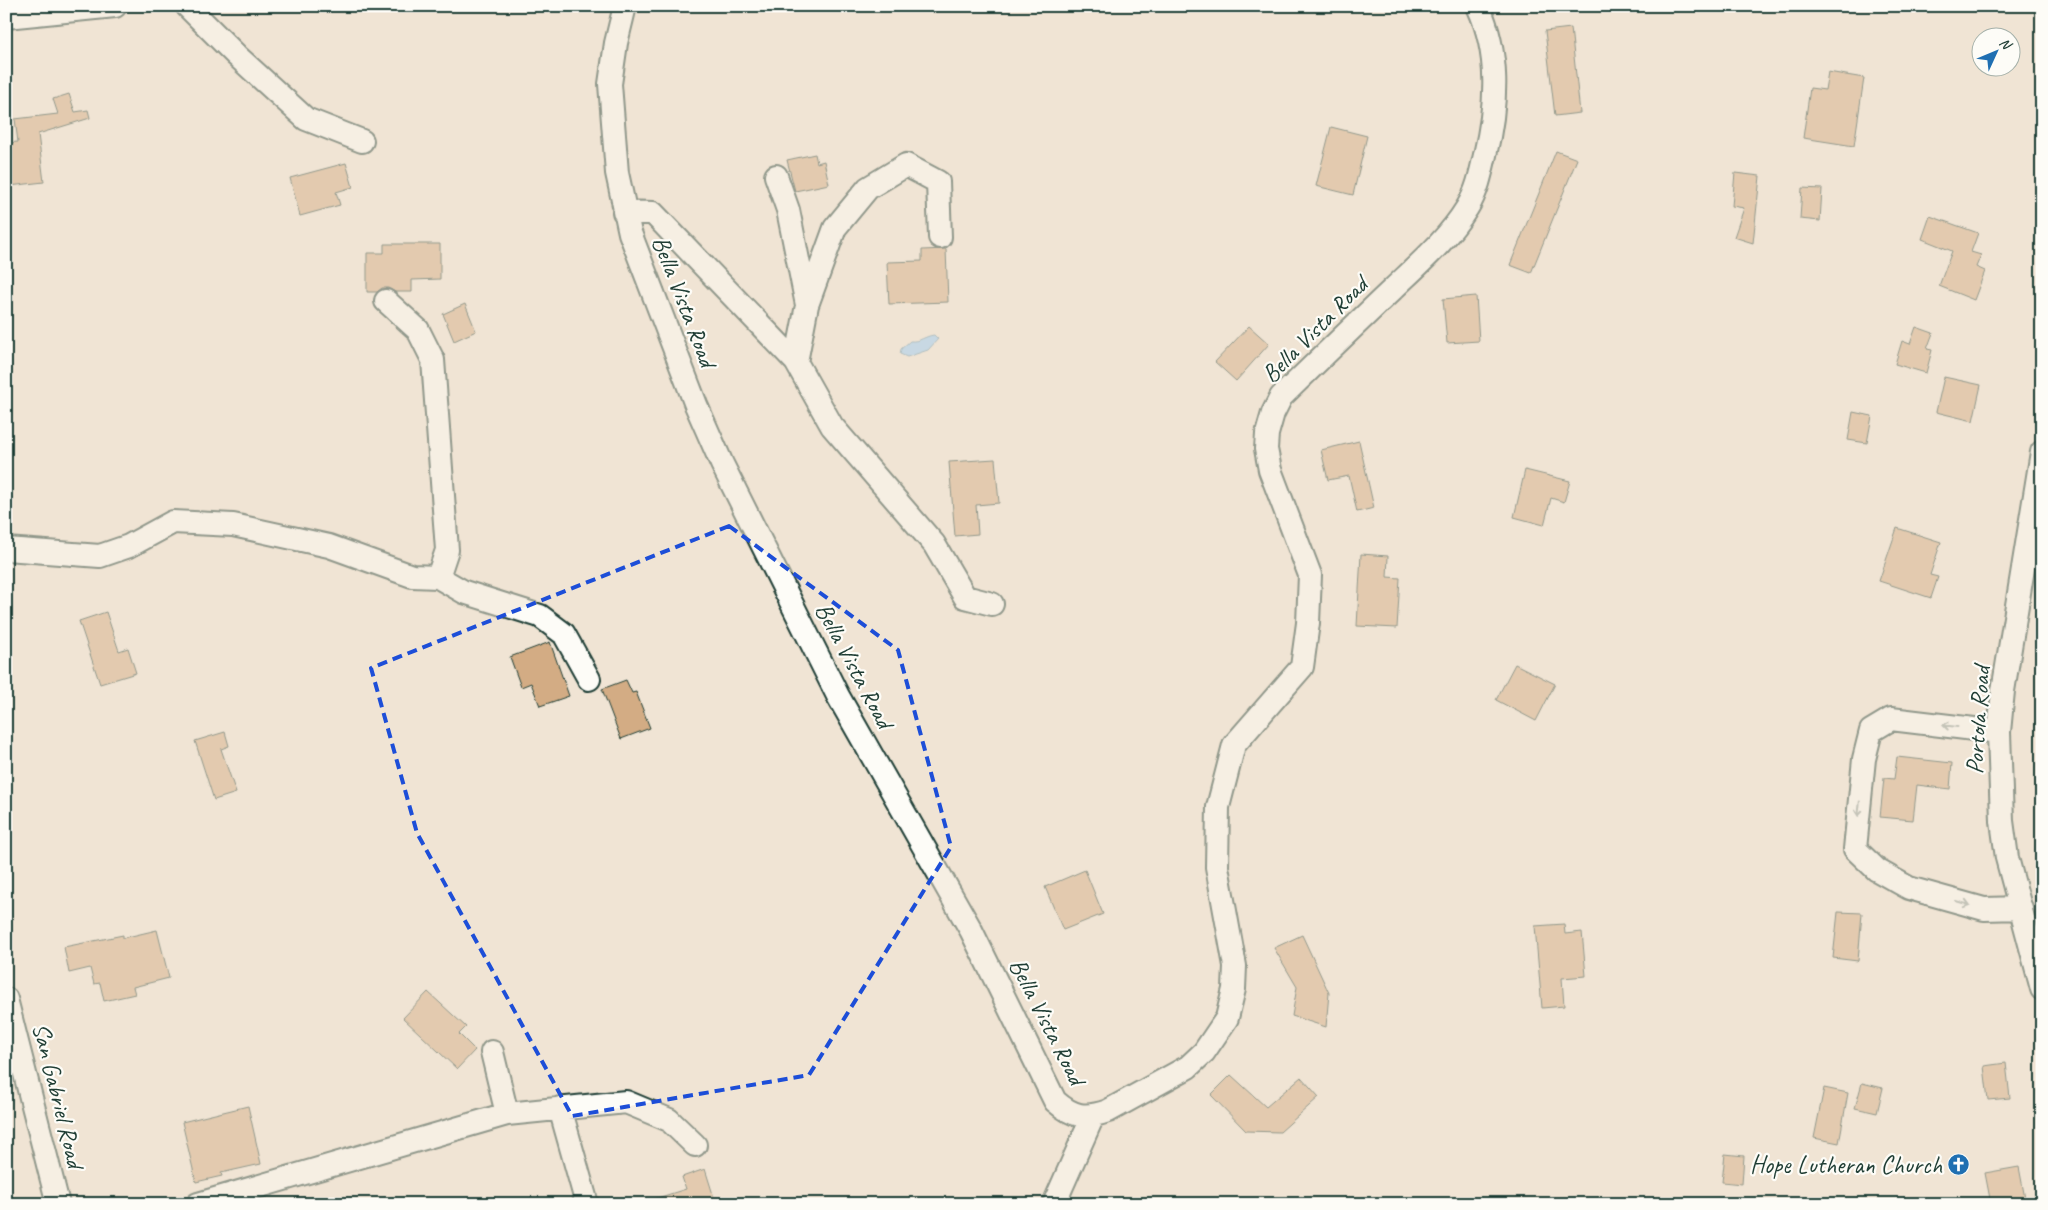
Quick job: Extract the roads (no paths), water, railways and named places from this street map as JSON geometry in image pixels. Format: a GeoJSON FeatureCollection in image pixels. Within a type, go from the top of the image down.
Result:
{"type":"FeatureCollection","features":[{"type":"Feature","properties":{"kind":"street"},"geometry":{"type":"LineString","coordinates":[[6,17],[115,6]]}},
{"type":"Feature","properties":{"kind":"street"},"geometry":{"type":"LineString","coordinates":[[187,6],[237,56],[306,119],[362,141]]}},
{"type":"Feature","properties":{"kind":"street","name":"Bella Vista Road"},"geometry":{"type":"LineString","coordinates":[[625,6],[616,44],[610,84],[618,173],[624,212],[630,233],[707,430],[838,696],[971,930],[1055,1101],[1066,1110],[1079,1116],[1093,1116],[1108,1111],[1188,1066],[1204,1052],[1227,1018],[1234,989],[1235,966],[1217,867],[1218,807],[1234,744],[1302,667],[1308,623],[1310,575],[1270,470],[1266,450],[1267,434],[1273,413],[1281,397],[1439,244],[1468,208],[1480,178],[1493,120],[1495,79],[1492,46],[1485,21],[1478,6]]}},
{"type":"Feature","properties":{"kind":"street"},"geometry":{"type":"LineString","coordinates":[[796,362],[807,305],[835,228],[868,188],[906,165],[938,182],[940,237]]}},
{"type":"Feature","properties":{"kind":"street"},"geometry":{"type":"LineString","coordinates":[[776,176],[788,210],[807,305]]}},
{"type":"Feature","properties":{"kind":"street"},"geometry":{"type":"LineString","coordinates":[[624,212],[653,213],[796,362],[832,426],[934,544],[965,597],[992,604]]}},
{"type":"Feature","properties":{"kind":"street"},"geometry":{"type":"LineString","coordinates":[[386,301],[418,330],[433,360],[447,550],[438,577]]}},
{"type":"Feature","properties":{"kind":"street","name":"Portola Road"},"geometry":{"type":"LineString","coordinates":[[2042,452],[2003,691],[1999,732],[2002,821],[2007,858],[2021,908],[2037,944],[2042,989]]}},
{"type":"Feature","properties":{"kind":"street"},"geometry":{"type":"LineString","coordinates":[[6,549],[100,556],[130,546],[174,522],[233,525],[329,546],[412,576],[438,577],[464,592],[540,616],[564,634],[589,679]]}},
{"type":"Feature","properties":{"kind":"street"},"geometry":{"type":"LineString","coordinates":[[1999,732],[1891,719],[1871,731],[1864,759],[1855,849],[1877,870],[1909,888],[1984,909],[2021,908]]}},
{"type":"Feature","properties":{"kind":"street","name":"San Gabriel Road"},"geometry":{"type":"LineString","coordinates":[[6,999],[58,1204]]}},
{"type":"Feature","properties":{"kind":"street"},"geometry":{"type":"LineString","coordinates":[[492,1052],[507,1114]]}},
{"type":"Feature","properties":{"kind":"street"},"geometry":{"type":"LineString","coordinates":[[198,1204],[507,1114],[626,1102],[669,1120],[695,1145]]}},
{"type":"Feature","properties":{"kind":"street"},"geometry":{"type":"LineString","coordinates":[[560,1108],[587,1204]]}},
{"type":"Feature","properties":{"kind":"street"},"geometry":{"type":"LineString","coordinates":[[1054,1204],[1093,1116]]}},
{"type":"Feature","properties":{"kind":"water"},"geometry":{"type":"Polygon","coordinates":[[[934,335],[938,339],[928,350],[907,357],[900,354],[901,349],[910,341],[917,341],[934,335]]]}},
{"type":"Feature","properties":{"kind":"place","name":"Hope Lutheran Church"},"geometry":{"type":"Point","coordinates":[1958,1164]}}]}
